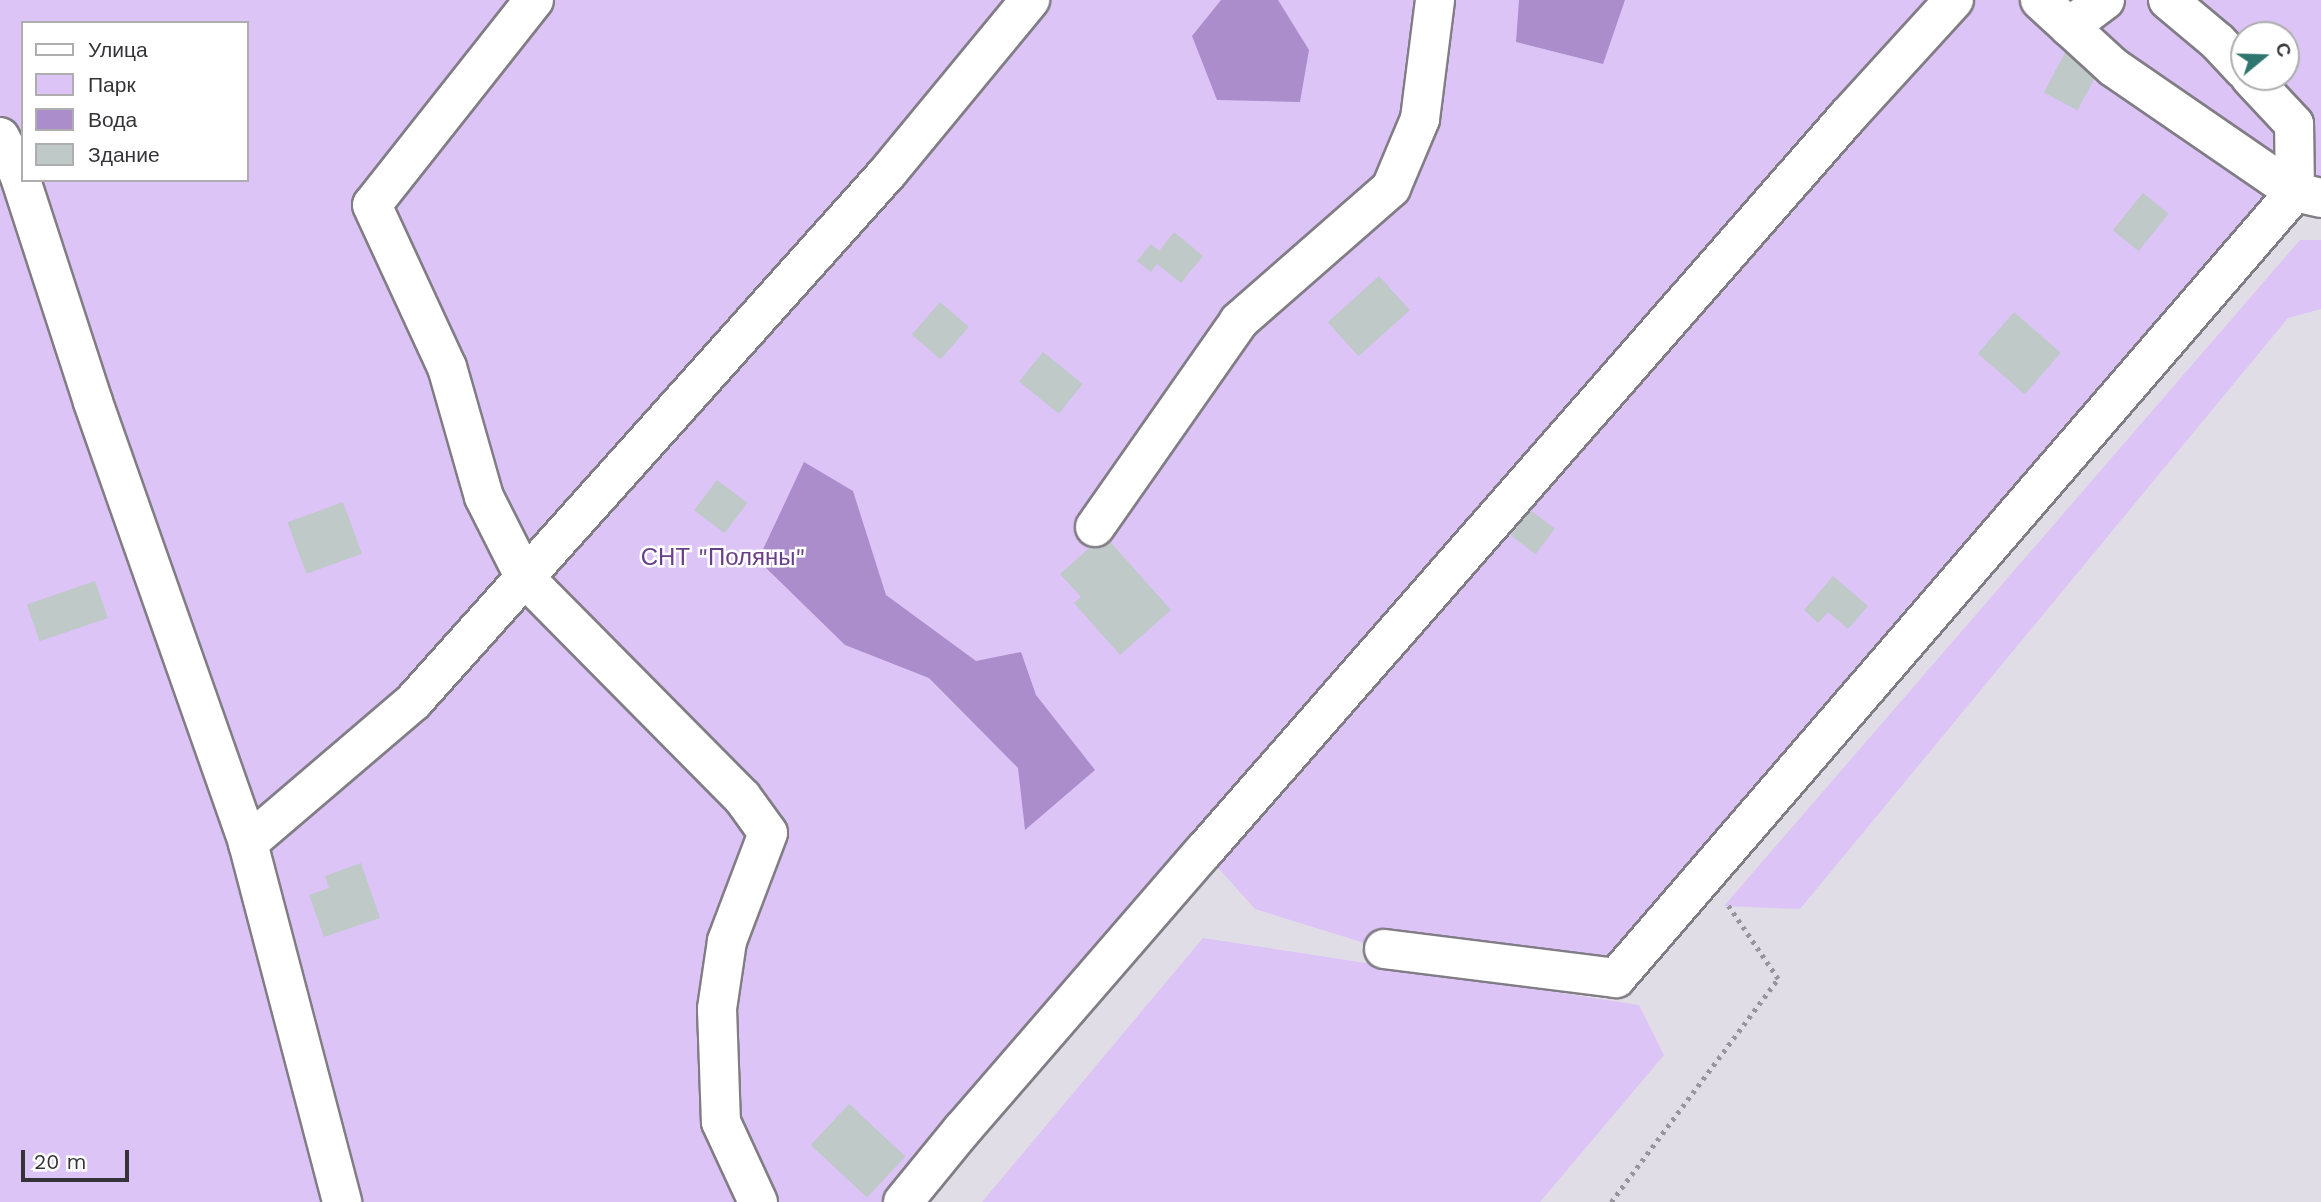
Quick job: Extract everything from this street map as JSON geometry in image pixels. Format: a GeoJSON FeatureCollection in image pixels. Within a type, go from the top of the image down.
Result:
{"type":"FeatureCollection","features":[{"type":"Feature","properties":{"kind":"street"},"geometry":{"type":"LineString","coordinates":[[534,0],[372,205],[447,367],[484,497],[525,578],[742,797],[768,833],[727,941],[717,1009],[721,1122],[758,1202]]}},
{"type":"Feature","properties":{"kind":"street"},"geometry":{"type":"LineString","coordinates":[[248,843],[414,701],[889,171],[1030,0]]}},
{"type":"Feature","properties":{"kind":"street"},"geometry":{"type":"LineString","coordinates":[[1095,527],[1239,321],[1391,188],[1420,119],[1435,0]]}},
{"type":"Feature","properties":{"kind":"street"},"geometry":{"type":"LineString","coordinates":[[903,1202],[962,1130],[1259,788],[1839,127],[1954,0]]}},
{"type":"Feature","properties":{"kind":"street"},"geometry":{"type":"LineString","coordinates":[[2040,0],[2113,67],[2308,195]]}},
{"type":"Feature","properties":{"kind":"street"},"geometry":{"type":"LineString","coordinates":[[2069,27],[2105,0]]}},
{"type":"Feature","properties":{"kind":"street"},"geometry":{"type":"LineString","coordinates":[[2168,0],[2230,55]]}},
{"type":"Feature","properties":{"kind":"street"},"geometry":{"type":"LineString","coordinates":[[2263,91],[2294,124],[2308,195]]}},
{"type":"Feature","properties":{"kind":"street"},"geometry":{"type":"LineString","coordinates":[[0,137],[21,180]]}},
{"type":"Feature","properties":{"kind":"street"},"geometry":{"type":"LineString","coordinates":[[22,182],[93,402],[248,843],[342,1202]]}},
{"type":"Feature","properties":{"kind":"street"},"geometry":{"type":"LineString","coordinates":[[1384,949],[1616,978],[2308,195]]}},
{"type":"Feature","properties":{"kind":"path"},"geometry":{"type":"LineString","coordinates":[[1611,1202],[1778,979],[1706,874]]}},
{"type":"Feature","properties":{"kind":"green space","name":"СНТ \"Поляны\""},"geometry":{"type":"Polygon","coordinates":[[[0,0],[2321,0],[2321,198],[2294,192],[1616,978],[1384,949],[1255,909],[1204,852],[903,1202],[0,1202],[0,0]]]}},
{"type":"Feature","properties":{"kind":"green space"},"geometry":{"type":"Polygon","coordinates":[[[2300,240],[2321,240],[2321,309],[2288,318],[1800,909],[1724,906],[2300,240]]]}},
{"type":"Feature","properties":{"kind":"green space"},"geometry":{"type":"Polygon","coordinates":[[[1203,938],[1639,1005],[1664,1055],[1540,1202],[982,1202],[1203,938]]]}},
{"type":"Feature","properties":{"kind":"water"},"geometry":{"type":"Polygon","coordinates":[[[1221,0],[1278,0],[1309,50],[1300,102],[1217,100],[1192,36],[1221,0]]]}},
{"type":"Feature","properties":{"kind":"water"},"geometry":{"type":"Polygon","coordinates":[[[1519,0],[1625,0],[1603,64],[1516,42],[1519,0]]]}},
{"type":"Feature","properties":{"kind":"water"},"geometry":{"type":"Polygon","coordinates":[[[804,462],[853,491],[886,595],[976,661],[1021,652],[1036,695],[1095,770],[1025,830],[1018,768],[929,678],[845,645],[758,560],[804,462]]]}},
{"type":"Feature","properties":{"kind":"building"},"geometry":{"type":"Polygon","coordinates":[[[2066,51],[2100,69],[2077,110],[2044,92],[2066,51]]]}},
{"type":"Feature","properties":{"kind":"building"},"geometry":{"type":"Polygon","coordinates":[[[2143,193],[2169,214],[2138,251],[2113,230],[2143,193]]]}},
{"type":"Feature","properties":{"kind":"building"},"geometry":{"type":"Polygon","coordinates":[[[1174,232],[1203,256],[1181,283],[1157,264],[1151,272],[1137,261],[1151,244],[1159,251],[1174,232]]]}},
{"type":"Feature","properties":{"kind":"building"},"geometry":{"type":"Polygon","coordinates":[[[1379,276],[1410,310],[1359,356],[1328,322],[1379,276]]]}},
{"type":"Feature","properties":{"kind":"building"},"geometry":{"type":"Polygon","coordinates":[[[940,302],[969,327],[940,359],[912,334],[940,302]]]}},
{"type":"Feature","properties":{"kind":"building"},"geometry":{"type":"Polygon","coordinates":[[[2014,312],[2061,353],[2025,394],[1978,354],[2014,312]]]}},
{"type":"Feature","properties":{"kind":"building"},"geometry":{"type":"Polygon","coordinates":[[[1043,352],[1083,384],[1059,414],[1019,382],[1043,352]]]}},
{"type":"Feature","properties":{"kind":"building"},"geometry":{"type":"Polygon","coordinates":[[[717,480],[747,503],[724,533],[694,510],[717,480]]]}},
{"type":"Feature","properties":{"kind":"building"},"geometry":{"type":"Polygon","coordinates":[[[343,502],[362,554],[306,574],[288,522],[343,502]]]}},
{"type":"Feature","properties":{"kind":"building"},"geometry":{"type":"Polygon","coordinates":[[[1530,510],[1555,529],[1535,554],[1511,536],[1530,510]]]}},
{"type":"Feature","properties":{"kind":"building"},"geometry":{"type":"Polygon","coordinates":[[[1104,535],[1171,610],[1120,655],[1074,603],[1081,597],[1060,574],[1104,535]]]}},
{"type":"Feature","properties":{"kind":"building"},"geometry":{"type":"Polygon","coordinates":[[[1833,576],[1868,606],[1848,629],[1828,612],[1818,623],[1804,610],[1833,576]]]}},
{"type":"Feature","properties":{"kind":"building"},"geometry":{"type":"Polygon","coordinates":[[[95,581],[108,618],[40,641],[27,604],[95,581]]]}},
{"type":"Feature","properties":{"kind":"building"},"geometry":{"type":"Polygon","coordinates":[[[361,863],[380,918],[324,937],[309,895],[329,888],[325,876],[361,863]]]}},
{"type":"Feature","properties":{"kind":"building"},"geometry":{"type":"Polygon","coordinates":[[[849,1104],[905,1157],[867,1197],[811,1145],[849,1104]]]}}]}
